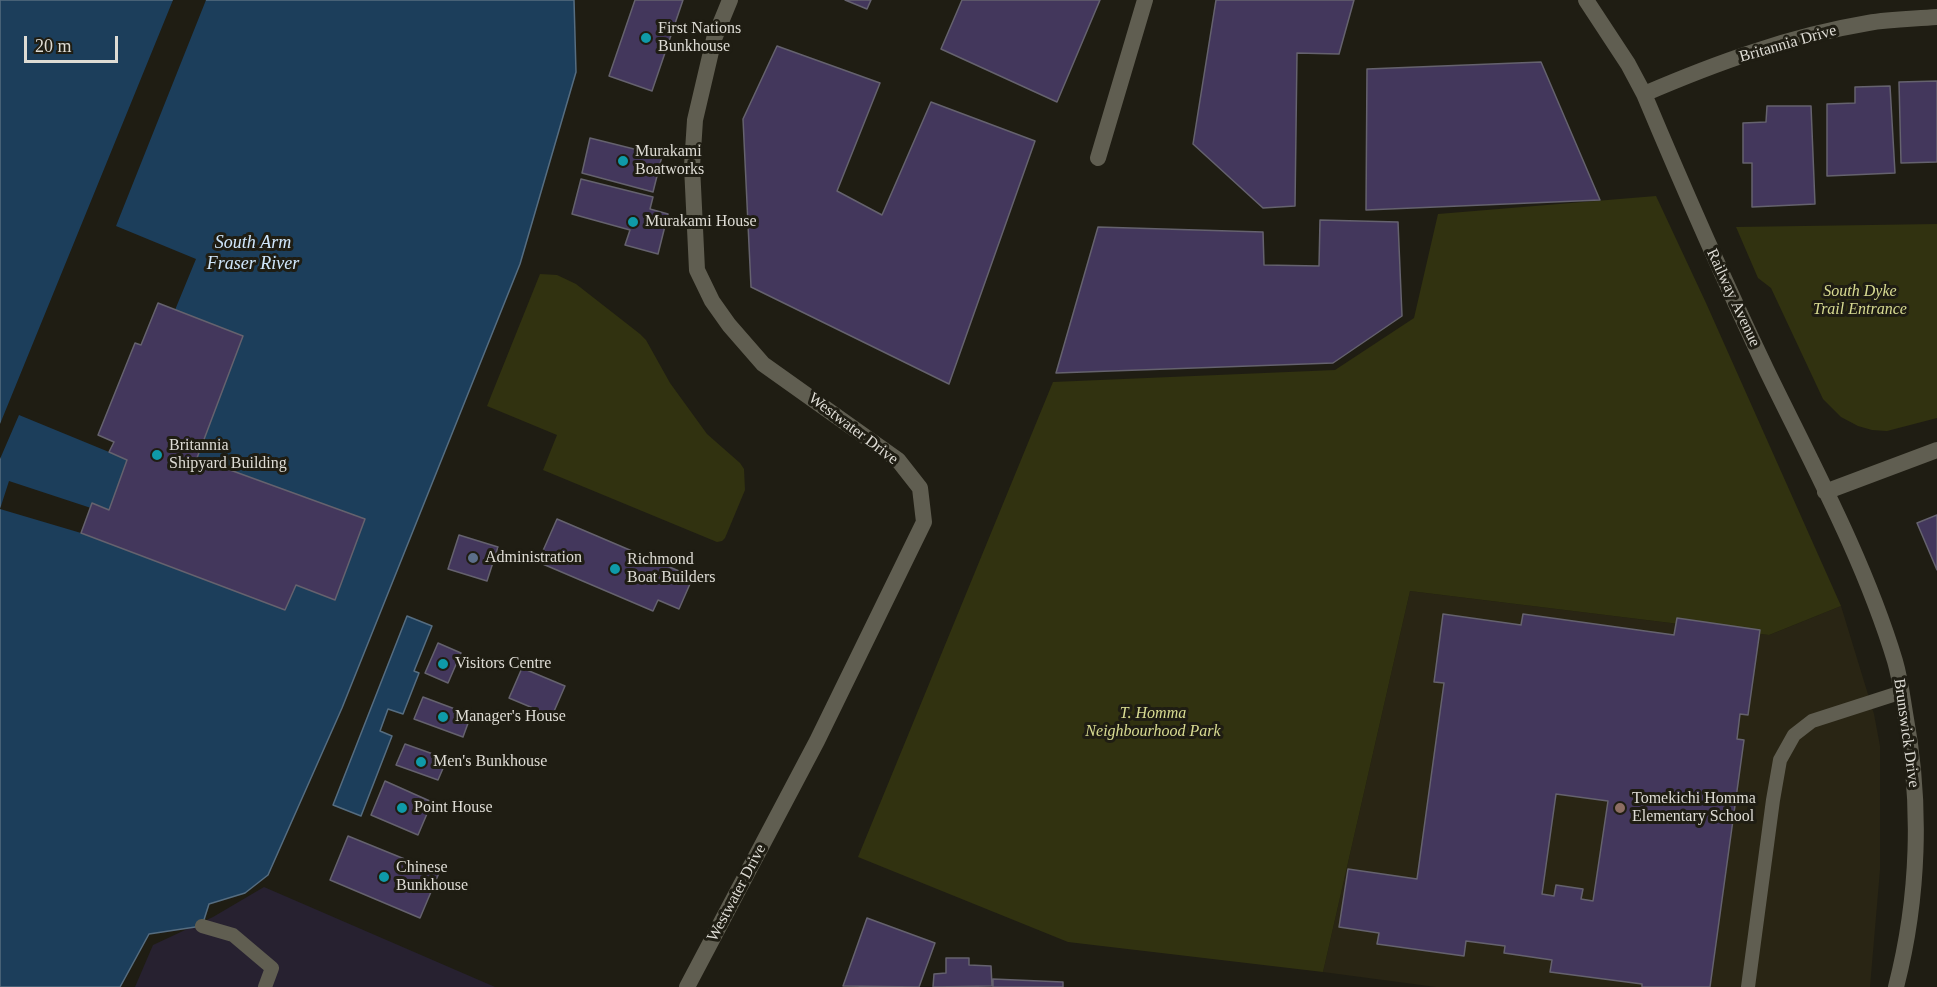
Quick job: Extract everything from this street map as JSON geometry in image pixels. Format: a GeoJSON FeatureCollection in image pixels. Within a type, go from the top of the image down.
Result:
{"type":"FeatureCollection","features":[{"type":"Feature","properties":{"kind":"street","name":"Westwater Drive"},"geometry":{"type":"LineString","coordinates":[[687,987],[817,741],[924,522],[920,488],[898,460],[763,364],[729,325],[712,301],[697,270],[692,166],[695,120],[714,39],[730,0]]}},
{"type":"Feature","properties":{"kind":"street"},"geometry":{"type":"LineString","coordinates":[[1098,158],[1146,0]]}},
{"type":"Feature","properties":{"kind":"street","name":"Railway Avenue"},"geometry":{"type":"LineString","coordinates":[[1586,0],[1628,64],[1644,94],[1729,291],[1825,492]]}},
{"type":"Feature","properties":{"kind":"street","name":"Britannia Drive"},"geometry":{"type":"LineString","coordinates":[[1644,94],[1779,43],[1870,23],[1937,17]]}},
{"type":"Feature","properties":{"kind":"street"},"geometry":{"type":"LineString","coordinates":[[1825,492],[1937,450]]}},
{"type":"Feature","properties":{"kind":"street","name":"Brunswick Drive"},"geometry":{"type":"LineString","coordinates":[[1825,492],[1879,611],[1896,664],[1909,730],[1914,779],[1916,841],[1906,950],[1896,987]]}},
{"type":"Feature","properties":{"kind":"lane"},"geometry":{"type":"LineString","coordinates":[[1748,987],[1780,760],[1794,735],[1812,721],[1902,692]]}},
{"type":"Feature","properties":{"kind":"lane"},"geometry":{"type":"LineString","coordinates":[[202,926],[233,935],[272,968],[265,987]]}},
{"type":"Feature","properties":{"kind":"shaded area","name":"Tomekichi Homma Elementary School"},"geometry":{"type":"Polygon","coordinates":[[[1410,591],[1769,635],[1841,606],[1874,714],[1880,746],[1880,870],[1870,987],[1436,987],[1323,972],[1410,591]]]}},
{"type":"Feature","properties":{"kind":"shaded area"},"geometry":{"type":"Polygon","coordinates":[[[264,887],[495,987],[135,987],[153,945],[213,917],[264,887]]]}},
{"type":"Feature","properties":{"kind":"green space","name":"T. Homma Neighbourhood Park"},"geometry":{"type":"Polygon","coordinates":[[[1656,196],[1841,606],[1769,635],[1410,591],[1323,972],[1068,942],[858,857],[1053,382],[1335,370],[1414,318],[1438,214],[1656,196]]]}},
{"type":"Feature","properties":{"kind":"green space","name":"South Dyke Trail Entrance"},"geometry":{"type":"Polygon","coordinates":[[[1937,224],[1937,418],[1887,431],[1858,426],[1841,417],[1823,399],[1771,288],[1758,278],[1736,227],[1937,224]]]}},
{"type":"Feature","properties":{"kind":"green space"},"geometry":{"type":"Polygon","coordinates":[[[540,274],[557,275],[576,284],[640,334],[646,340],[670,383],[707,434],[740,463],[744,469],[745,490],[722,541],[717,542],[543,470],[557,435],[487,406],[540,274]]]}},
{"type":"Feature","properties":{"kind":"water","name":"South Arm Fraser River"},"geometry":{"type":"Polygon","coordinates":[[[0,0],[574,0],[576,72],[520,264],[342,708],[268,875],[245,893],[209,904],[202,926],[149,934],[120,987],[0,987],[0,0]]]}},
{"type":"Feature","properties":{"kind":"water"},"geometry":{"type":"Polygon","coordinates":[[[407,616],[432,626],[414,671],[419,673],[403,714],[388,709],[380,731],[392,736],[361,816],[333,805],[407,616]]]}},
{"type":"Feature","properties":{"kind":"pier"},"geometry":{"type":"Polygon","coordinates":[[[173,0],[206,0],[116,226],[196,259],[175,310],[141,345],[135,343],[98,435],[114,442],[109,452],[19,415],[0,459],[0,424],[173,0]]]}},
{"type":"Feature","properties":{"kind":"pier"},"geometry":{"type":"Polygon","coordinates":[[[9,481],[91,508],[81,533],[0,509],[9,481]]]}},
{"type":"Feature","properties":{"kind":"building","name":"First Nations Bunkhouse"},"geometry":{"type":"Polygon","coordinates":[[[635,0],[683,0],[652,91],[609,76],[635,0]]]}},
{"type":"Feature","properties":{"kind":"building"},"geometry":{"type":"Polygon","coordinates":[[[845,0],[871,0],[867,9],[845,0]]]}},
{"type":"Feature","properties":{"kind":"building"},"geometry":{"type":"Polygon","coordinates":[[[962,0],[1100,0],[1057,102],[941,49],[962,0]]]}},
{"type":"Feature","properties":{"kind":"building"},"geometry":{"type":"Polygon","coordinates":[[[1216,0],[1354,0],[1339,54],[1297,53],[1295,206],[1263,208],[1193,144],[1216,0]]]}},
{"type":"Feature","properties":{"kind":"building"},"geometry":{"type":"Polygon","coordinates":[[[777,46],[880,83],[837,191],[882,215],[931,102],[1035,141],[949,384],[751,287],[743,119],[777,46]]]}},
{"type":"Feature","properties":{"kind":"building"},"geometry":{"type":"Polygon","coordinates":[[[1541,62],[1600,200],[1366,210],[1367,69],[1541,62]]]}},
{"type":"Feature","properties":{"kind":"building"},"geometry":{"type":"Polygon","coordinates":[[[1937,81],[1937,162],[1901,163],[1899,82],[1937,81]]]}},
{"type":"Feature","properties":{"kind":"building"},"geometry":{"type":"Polygon","coordinates":[[[1890,86],[1895,173],[1827,176],[1827,104],[1855,103],[1855,87],[1890,86]]]}},
{"type":"Feature","properties":{"kind":"building"},"geometry":{"type":"Polygon","coordinates":[[[1767,106],[1811,106],[1815,204],[1752,207],[1752,163],[1743,163],[1743,123],[1766,122],[1767,106]]]}},
{"type":"Feature","properties":{"kind":"building","name":"Murakami Boatworks"},"geometry":{"type":"Polygon","coordinates":[[[590,138],[662,156],[653,192],[582,173],[590,138]]]}},
{"type":"Feature","properties":{"kind":"building","name":"Murakami House"},"geometry":{"type":"Polygon","coordinates":[[[581,179],[653,197],[650,209],[668,214],[658,254],[625,245],[630,230],[572,214],[581,179]]]}},
{"type":"Feature","properties":{"kind":"building"},"geometry":{"type":"Polygon","coordinates":[[[1320,220],[1398,222],[1402,316],[1333,363],[1056,373],[1098,227],[1263,232],[1264,265],[1319,266],[1320,220]]]}},
{"type":"Feature","properties":{"kind":"building","name":"Britannia Shipyard Building"},"geometry":{"type":"Polygon","coordinates":[[[158,303],[243,336],[197,458],[365,519],[335,600],[296,585],[285,610],[81,533],[92,503],[109,510],[127,460],[109,452],[114,442],[98,435],[135,343],[141,345],[158,303]]]}},
{"type":"Feature","properties":{"kind":"building"},"geometry":{"type":"Polygon","coordinates":[[[1937,515],[1937,570],[1917,523],[1937,515]]]}},
{"type":"Feature","properties":{"kind":"building","name":"Richmond Boat Builders"},"geometry":{"type":"Polygon","coordinates":[[[557,519],[693,577],[679,609],[658,600],[653,611],[538,562],[557,519]]]}},
{"type":"Feature","properties":{"kind":"building","name":"Administration"},"geometry":{"type":"Polygon","coordinates":[[[459,535],[498,547],[487,581],[448,569],[459,535]]]}},
{"type":"Feature","properties":{"kind":"building"},"geometry":{"type":"Polygon","coordinates":[[[1443,614],[1521,625],[1523,614],[1674,635],[1677,618],[1760,630],[1748,715],[1740,714],[1737,739],[1744,740],[1710,987],[1642,987],[1642,984],[1550,972],[1552,960],[1504,953],[1505,946],[1466,941],[1464,956],[1377,944],[1379,933],[1339,927],[1348,869],[1417,879],[1444,683],[1434,682],[1443,614]],[[1556,794],[1542,894],[1554,896],[1556,885],[1583,889],[1581,899],[1593,901],[1608,801],[1556,794]]]}},
{"type":"Feature","properties":{"kind":"building","name":"Visitors Centre"},"geometry":{"type":"Polygon","coordinates":[[[438,643],[461,653],[448,683],[425,673],[438,643]]]}},
{"type":"Feature","properties":{"kind":"building"},"geometry":{"type":"Polygon","coordinates":[[[522,668],[565,686],[552,716],[509,698],[522,668]]]}},
{"type":"Feature","properties":{"kind":"building","name":"Manager's House"},"geometry":{"type":"Polygon","coordinates":[[[423,697],[471,715],[463,737],[414,719],[423,697]]]}},
{"type":"Feature","properties":{"kind":"building","name":"Men's Bunkhouse"},"geometry":{"type":"Polygon","coordinates":[[[405,744],[447,759],[438,780],[396,765],[405,744]]]}},
{"type":"Feature","properties":{"kind":"building","name":"Point House"},"geometry":{"type":"Polygon","coordinates":[[[385,781],[432,802],[418,835],[371,815],[385,781]]]}},
{"type":"Feature","properties":{"kind":"building","name":"Chinese Bunkhouse"},"geometry":{"type":"Polygon","coordinates":[[[348,836],[439,873],[420,918],[330,880],[348,836]]]}},
{"type":"Feature","properties":{"kind":"building"},"geometry":{"type":"Polygon","coordinates":[[[867,918],[935,943],[919,987],[843,986],[867,918]]]}},
{"type":"Feature","properties":{"kind":"building"},"geometry":{"type":"Polygon","coordinates":[[[946,958],[969,958],[969,965],[991,966],[992,986],[933,987],[934,974],[946,973],[946,958]]]}},
{"type":"Feature","properties":{"kind":"building"},"geometry":{"type":"Polygon","coordinates":[[[993,979],[1063,982],[1063,987],[993,987],[993,979]]]}},
{"type":"Feature","properties":{"kind":"place","name":"First Nations Bunkhouse"},"geometry":{"type":"Point","coordinates":[646,38]}},
{"type":"Feature","properties":{"kind":"place","name":"Murakami Boatworks"},"geometry":{"type":"Point","coordinates":[623,161]}},
{"type":"Feature","properties":{"kind":"place","name":"Murakami House"},"geometry":{"type":"Point","coordinates":[633,222]}},
{"type":"Feature","properties":{"kind":"place","name":"Britannia Shipyard Building"},"geometry":{"type":"Point","coordinates":[157,455]}},
{"type":"Feature","properties":{"kind":"place","name":"Administration"},"geometry":{"type":"Point","coordinates":[473,558]}},
{"type":"Feature","properties":{"kind":"place","name":"Richmond Boat Builders"},"geometry":{"type":"Point","coordinates":[615,569]}},
{"type":"Feature","properties":{"kind":"place","name":"Visitors Centre"},"geometry":{"type":"Point","coordinates":[443,664]}},
{"type":"Feature","properties":{"kind":"place","name":"Manager's House"},"geometry":{"type":"Point","coordinates":[443,717]}},
{"type":"Feature","properties":{"kind":"place","name":"Men's Bunkhouse"},"geometry":{"type":"Point","coordinates":[421,762]}},
{"type":"Feature","properties":{"kind":"place","name":"Point House"},"geometry":{"type":"Point","coordinates":[402,808]}},
{"type":"Feature","properties":{"kind":"place","name":"Tomekichi Homma Elementary School"},"geometry":{"type":"Point","coordinates":[1620,808]}},
{"type":"Feature","properties":{"kind":"place","name":"Chinese Bunkhouse"},"geometry":{"type":"Point","coordinates":[384,877]}}]}
